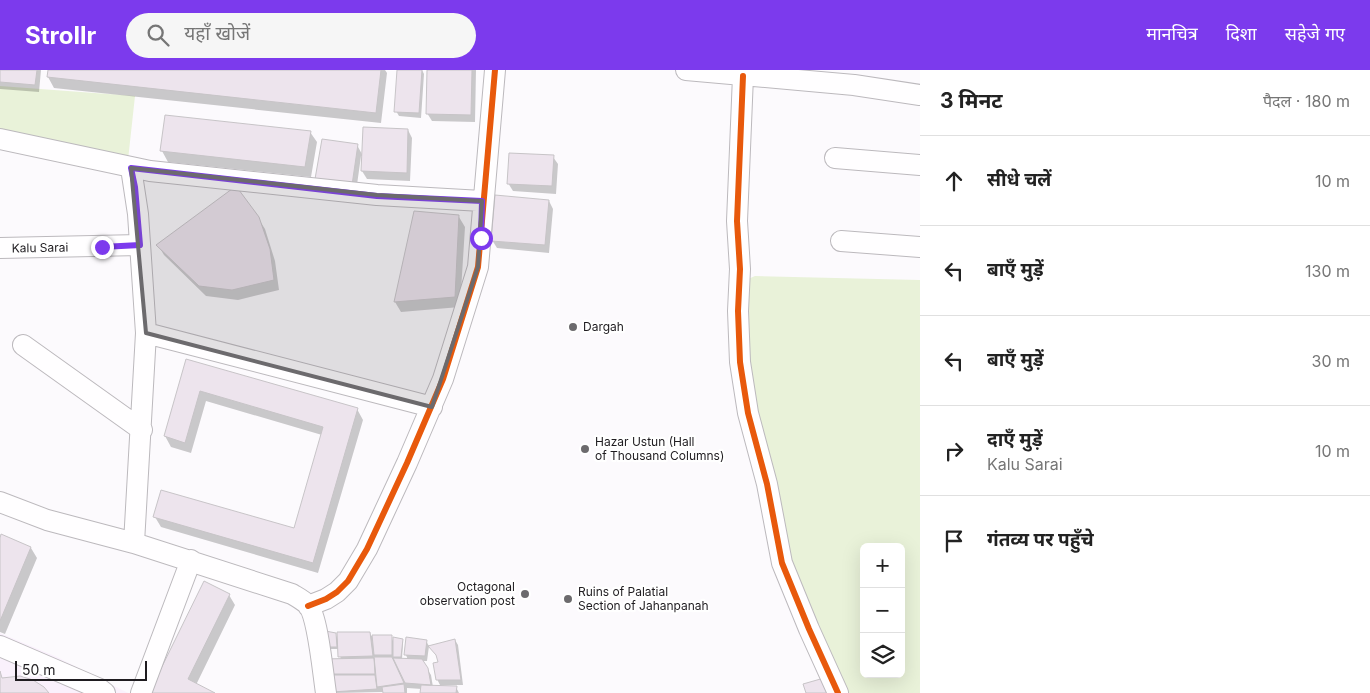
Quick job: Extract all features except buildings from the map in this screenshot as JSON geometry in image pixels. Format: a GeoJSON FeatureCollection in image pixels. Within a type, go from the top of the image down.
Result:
{"type":"FeatureCollection","features":[{"type":"Feature","properties":{"kind":"street"},"geometry":{"type":"LineString","coordinates":[[308,606],[326,599],[337,592],[348,581],[367,549],[432,407],[443,378],[478,267],[482,201],[495,70]]}},
{"type":"Feature","properties":{"kind":"street"},"geometry":{"type":"LineString","coordinates":[[686,70],[743,76],[854,77],[920,95]]}},
{"type":"Feature","properties":{"kind":"street"},"geometry":{"type":"LineString","coordinates":[[743,76],[737,221],[740,269],[738,311],[740,362],[748,412],[767,484],[782,563],[838,693]]}},
{"type":"Feature","properties":{"kind":"street"},"geometry":{"type":"LineString","coordinates":[[0,139],[131,168],[377,196],[482,201]]}},
{"type":"Feature","properties":{"kind":"street"},"geometry":{"type":"LineString","coordinates":[[835,158],[920,165]]}},
{"type":"Feature","properties":{"kind":"street"},"geometry":{"type":"LineString","coordinates":[[131,168],[135,187],[146,333],[142,430],[134,543]]}},
{"type":"Feature","properties":{"kind":"street"},"geometry":{"type":"LineString","coordinates":[[841,241],[920,247]]}},
{"type":"Feature","properties":{"kind":"street","name":"Kalu Sarai"},"geometry":{"type":"LineString","coordinates":[[0,248],[140,245]]}},
{"type":"Feature","properties":{"kind":"street"},"geometry":{"type":"LineString","coordinates":[[146,333],[432,407]]}},
{"type":"Feature","properties":{"kind":"street"},"geometry":{"type":"LineString","coordinates":[[23,345],[142,430]]}},
{"type":"Feature","properties":{"kind":"street"},"geometry":{"type":"LineString","coordinates":[[0,502],[47,520],[191,560],[292,594],[301,599],[308,606],[314,622],[326,693]]}},
{"type":"Feature","properties":{"kind":"street"},"geometry":{"type":"LineString","coordinates":[[141,693],[191,560]]}},
{"type":"Feature","properties":{"kind":"street"},"geometry":{"type":"LineString","coordinates":[[0,646],[100,689],[105,693]]}},
{"type":"Feature","properties":{"kind":"highlighted area"},"geometry":{"type":"Polygon","coordinates":[[[131,168],[377,195],[482,201],[478,267],[432,407],[146,333],[131,168]]]}},
{"type":"Feature","properties":{"kind":"shaded area"},"geometry":{"type":"Polygon","coordinates":[[[0,633],[57,657],[128,693],[0,693],[0,633]]]}},
{"type":"Feature","properties":{"kind":"green space"},"geometry":{"type":"Polygon","coordinates":[[[0,86],[135,96],[128,160],[0,133],[0,86]]]}},
{"type":"Feature","properties":{"kind":"green space"},"geometry":{"type":"Polygon","coordinates":[[[755,276],[920,280],[920,693],[837,693],[809,629],[767,484],[739,283],[755,276]]]}},
{"type":"Feature","properties":{"kind":"cycle path"},"geometry":{"type":"LineString","coordinates":[[308,606],[326,599],[337,592],[348,581],[367,549],[443,379],[478,267],[495,70]]}},
{"type":"Feature","properties":{"kind":"cycle path"},"geometry":{"type":"LineString","coordinates":[[743,76],[737,221],[740,269],[738,311],[740,362],[748,413],[767,484],[782,563],[838,693]]}},
{"type":"Feature","properties":{"kind":"place","name":"Dargah"},"geometry":{"type":"Point","coordinates":[573,327]}},
{"type":"Feature","properties":{"kind":"place","name":"Hazar Ustun (Hall of Thousand Columns)"},"geometry":{"type":"Point","coordinates":[585,449]}},
{"type":"Feature","properties":{"kind":"place","name":"Octagonal observation post"},"geometry":{"type":"Point","coordinates":[525,594]}},
{"type":"Feature","properties":{"kind":"place","name":"Ruins of Palatial Section of Jahanpanah"},"geometry":{"type":"Point","coordinates":[568,599]}},
{"type":"Feature","properties":{"kind":"route"},"geometry":{"type":"LineString","coordinates":[[102,247],[140,245],[135,187],[131,168],[377,196],[482,201],[481,238]]}}]}
